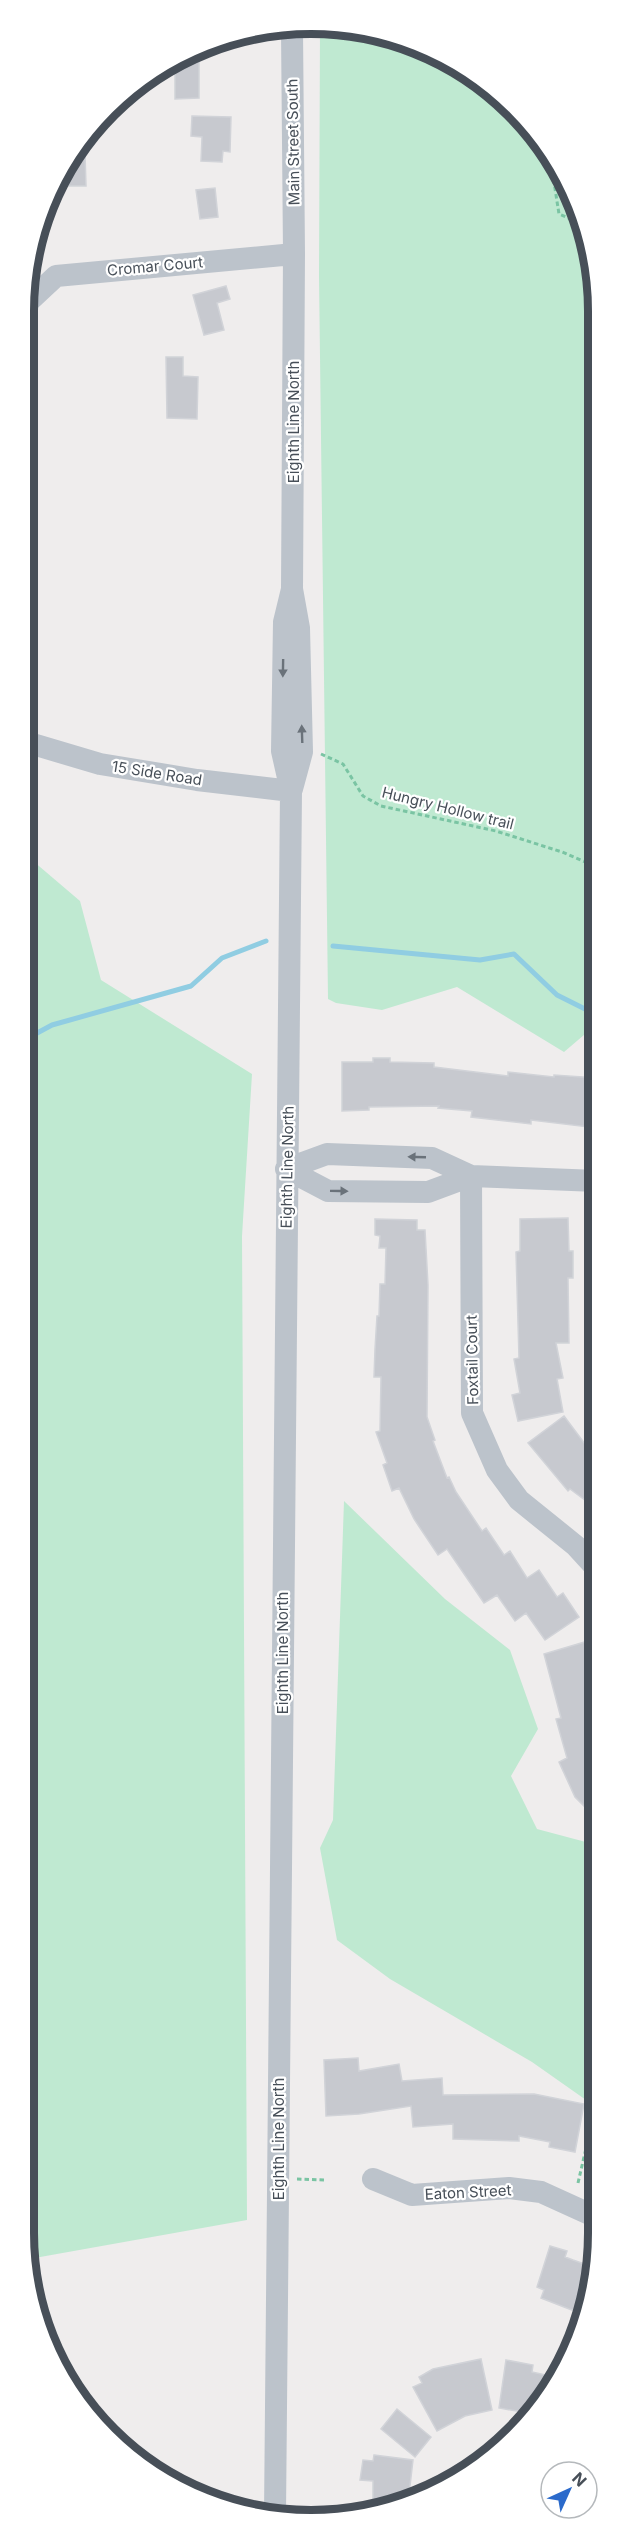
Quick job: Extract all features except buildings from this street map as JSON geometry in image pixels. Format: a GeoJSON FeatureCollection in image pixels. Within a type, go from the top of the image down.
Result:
{"type":"FeatureCollection","features":[{"type":"Feature","properties":{"kind":"street","name":"Main Street South"},"geometry":{"type":"LineString","coordinates":[[292,35],[294,254]]}},
{"type":"Feature","properties":{"kind":"street","name":"Cromar Court"},"geometry":{"type":"LineString","coordinates":[[35,296],[56,276],[294,254]]}},
{"type":"Feature","properties":{"kind":"street","name":"Eighth Line North"},"geometry":{"type":"LineString","coordinates":[[275,2507],[291,791],[282,751],[284,622],[292,589],[294,254]]}},
{"type":"Feature","properties":{"kind":"street","name":"15 Side Road"},"geometry":{"type":"LineString","coordinates":[[34,744],[100,764],[197,780],[291,791]]}},
{"type":"Feature","properties":{"kind":"street"},"geometry":{"type":"LineString","coordinates":[[286,1169],[327,1154],[432,1158],[471,1176],[588,1181]]}},
{"type":"Feature","properties":{"kind":"street"},"geometry":{"type":"LineString","coordinates":[[286,1169],[328,1191],[428,1192],[471,1176]]}},
{"type":"Feature","properties":{"kind":"street","name":"Foxtail Court"},"geometry":{"type":"LineString","coordinates":[[471,1176],[472,1413],[496,1470],[519,1500],[576,1546],[588,1559]]}},
{"type":"Feature","properties":{"kind":"street","name":"Eaton Street"},"geometry":{"type":"LineString","coordinates":[[373,2179],[412,2195],[509,2188],[541,2192],[588,2213]]}},
{"type":"Feature","properties":{"kind":"path"},"geometry":{"type":"LineString","coordinates":[[553,177],[559,214],[574,221]]}},
{"type":"Feature","properties":{"kind":"path","name":"Hungry Hollow trail"},"geometry":{"type":"LineString","coordinates":[[310,749],[343,765],[363,796],[381,806],[496,831],[562,852],[588,863]]}},
{"type":"Feature","properties":{"kind":"path"},"geometry":{"type":"LineString","coordinates":[[578,2183],[588,2141]]}},
{"type":"Feature","properties":{"kind":"path"},"geometry":{"type":"LineString","coordinates":[[295,2179],[324,2180]]}},
{"type":"Feature","properties":{"kind":"green space"},"geometry":{"type":"Polygon","coordinates":[[[320,34],[366,40],[401,49],[434,63],[480,92],[520,129],[542,158],[560,189],[574,222],[583,257],[588,293],[588,1032],[564,1052],[457,987],[382,1010],[336,1003],[328,999],[319,276],[320,34]]]}},
{"type":"Feature","properties":{"kind":"green space"},"geometry":{"type":"Polygon","coordinates":[[[34,862],[80,901],[101,980],[252,1074],[242,1236],[247,2220],[36,2258],[34,862]]]}},
{"type":"Feature","properties":{"kind":"green space"},"geometry":{"type":"Polygon","coordinates":[[[344,1501],[445,1599],[510,1650],[538,1729],[511,1776],[537,1829],[588,1843],[588,2101],[532,2062],[390,1979],[337,1940],[320,1848],[333,1820],[344,1501]]]}},
{"type":"Feature","properties":{"kind":"waterway"},"geometry":{"type":"LineString","coordinates":[[34,1035],[52,1025],[191,986],[222,958],[266,941]]}},
{"type":"Feature","properties":{"kind":"waterway"},"geometry":{"type":"LineString","coordinates":[[333,946],[480,960],[514,954],[557,995],[588,1010]]}}]}
